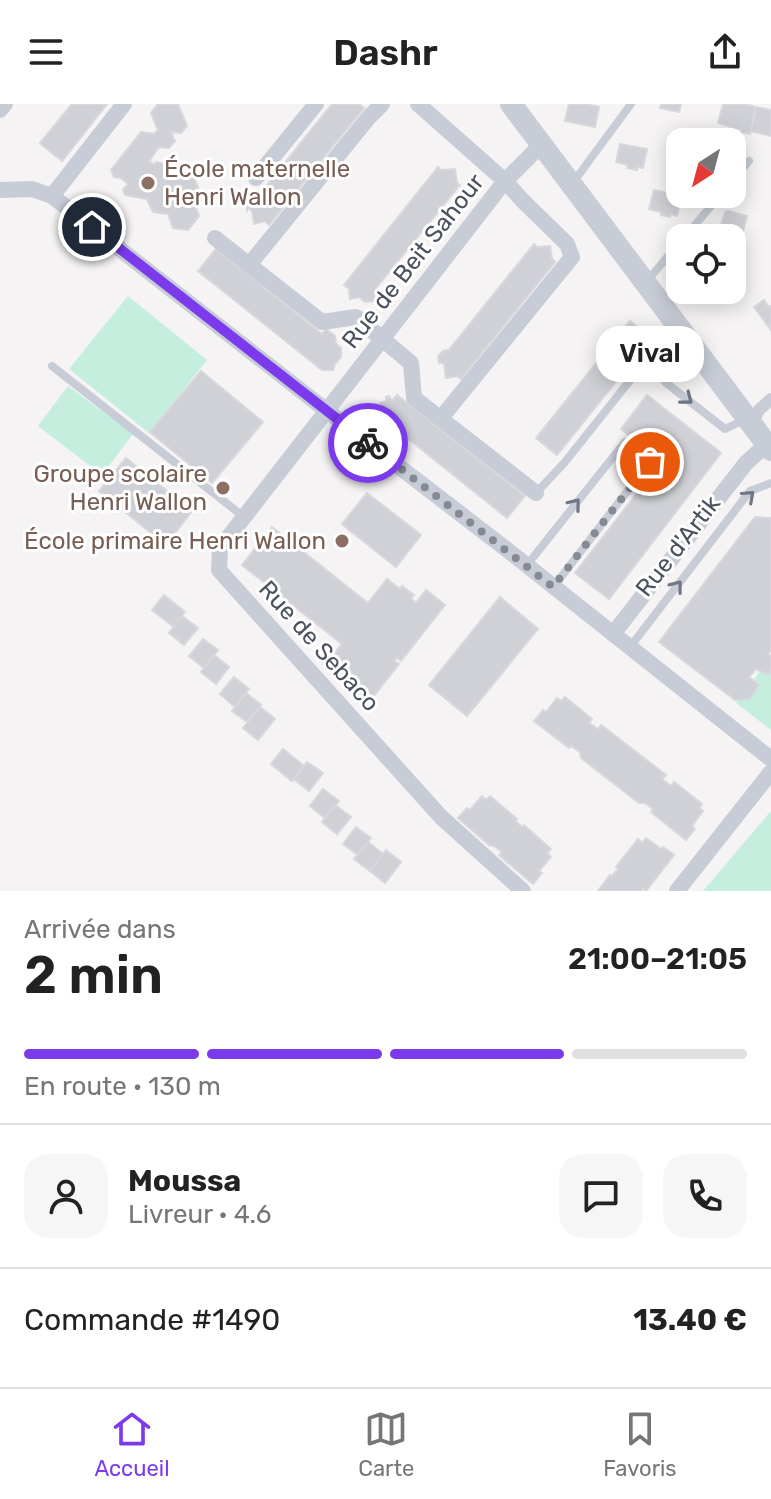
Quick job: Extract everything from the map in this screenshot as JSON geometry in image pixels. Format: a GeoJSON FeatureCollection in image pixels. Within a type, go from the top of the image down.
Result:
{"type":"FeatureCollection","features":[{"type":"Feature","properties":{"kind":"street"},"geometry":{"type":"LineString","coordinates":[[0,110],[5,104]]}},
{"type":"Feature","properties":{"kind":"street"},"geometry":{"type":"LineString","coordinates":[[52,196],[124,104]]}},
{"type":"Feature","properties":{"kind":"street"},"geometry":{"type":"LineString","coordinates":[[256,178],[316,104]]}},
{"type":"Feature","properties":{"kind":"street"},"geometry":{"type":"LineString","coordinates":[[249,265],[382,104]]}},
{"type":"Feature","properties":{"kind":"street"},"geometry":{"type":"LineString","coordinates":[[418,104],[505,181],[567,244],[572,257],[441,418]]}},
{"type":"Feature","properties":{"kind":"street"},"geometry":{"type":"LineString","coordinates":[[511,104],[769,447]]}},
{"type":"Feature","properties":{"kind":"street","name":"Rue de Beit Sahour"},"geometry":{"type":"LineString","coordinates":[[328,411],[505,181],[541,145]]}},
{"type":"Feature","properties":{"kind":"street"},"geometry":{"type":"LineString","coordinates":[[0,190],[32,189],[52,196],[771,759]]}},
{"type":"Feature","properties":{"kind":"street"},"geometry":{"type":"LineString","coordinates":[[215,238],[322,322],[356,317],[383,338],[411,363],[414,398],[536,493]]}},
{"type":"Feature","properties":{"kind":"street"},"geometry":{"type":"LineString","coordinates":[[750,421],[771,399]]}},
{"type":"Feature","properties":{"kind":"street","name":"Rue de Sebaco"},"geometry":{"type":"LineString","coordinates":[[328,411],[220,548],[219,570],[441,817],[523,891]]}},
{"type":"Feature","properties":{"kind":"street","name":"Rue d'Artik"},"geometry":{"type":"LineString","coordinates":[[613,634],[746,463],[769,447]]}},
{"type":"Feature","properties":{"kind":"street"},"geometry":{"type":"LineString","coordinates":[[677,891],[771,772]]}},
{"type":"Feature","properties":{"kind":"lane"},"geometry":{"type":"LineString","coordinates":[[571,185],[631,104]]}},
{"type":"Feature","properties":{"kind":"lane"},"geometry":{"type":"LineString","coordinates":[[746,165],[749,161]]}},
{"type":"Feature","properties":{"kind":"lane"},"geometry":{"type":"LineString","coordinates":[[696,224],[709,208]]}},
{"type":"Feature","properties":{"kind":"lane"},"geometry":{"type":"LineString","coordinates":[[645,283],[666,259]]}},
{"type":"Feature","properties":{"kind":"lane"},"geometry":{"type":"LineString","coordinates":[[694,346],[665,382],[725,429],[750,421]]}},
{"type":"Feature","properties":{"kind":"lane"},"geometry":{"type":"LineString","coordinates":[[536,493],[565,462],[655,349]]}},
{"type":"Feature","properties":{"kind":"lane"},"geometry":{"type":"LineString","coordinates":[[52,366],[244,518]]}},
{"type":"Feature","properties":{"kind":"lane"},"geometry":{"type":"LineString","coordinates":[[527,565],[625,442],[650,462],[553,587]]}},
{"type":"Feature","properties":{"kind":"lane","name":"Rue d'Artik"},"geometry":{"type":"LineString","coordinates":[[630,647],[750,491],[771,483]]}},
{"type":"Feature","properties":{"kind":"green space"},"geometry":{"type":"Polygon","coordinates":[[[128,296],[207,360],[149,433],[69,369],[128,296]]]}},
{"type":"Feature","properties":{"kind":"green space"},"geometry":{"type":"Polygon","coordinates":[[[68,386],[133,434],[102,475],[38,426],[68,386]]]}},
{"type":"Feature","properties":{"kind":"green space"},"geometry":{"type":"Polygon","coordinates":[[[771,657],[771,730],[736,703],[771,657]]]}},
{"type":"Feature","properties":{"kind":"green space"},"geometry":{"type":"Polygon","coordinates":[[[771,811],[771,891],[703,891],[771,811]]]}},
{"type":"Feature","properties":{"kind":"building"},"geometry":{"type":"Polygon","coordinates":[[[72,104],[107,104],[62,161],[40,143],[72,104]]]}},
{"type":"Feature","properties":{"kind":"building"},"geometry":{"type":"Polygon","coordinates":[[[158,104],[178,104],[187,126],[181,133],[171,132],[175,141],[169,148],[159,147],[149,161],[154,165],[156,162],[181,167],[184,175],[194,177],[202,199],[196,208],[199,216],[188,230],[173,228],[168,214],[153,212],[147,199],[125,195],[123,190],[128,184],[120,177],[114,177],[111,170],[141,132],[154,134],[158,130],[151,113],[158,104]]]}},
{"type":"Feature","properties":{"kind":"building"},"geometry":{"type":"Polygon","coordinates":[[[332,104],[359,104],[364,108],[269,225],[265,221],[254,224],[252,211],[247,210],[246,202],[251,196],[259,195],[332,104]]]}},
{"type":"Feature","properties":{"kind":"building"},"geometry":{"type":"Polygon","coordinates":[[[569,104],[599,107],[595,127],[565,121],[569,104]]]}},
{"type":"Feature","properties":{"kind":"building"},"geometry":{"type":"Polygon","coordinates":[[[661,104],[681,104],[679,112],[660,108],[661,104]]]}},
{"type":"Feature","properties":{"kind":"building"},"geometry":{"type":"Polygon","coordinates":[[[723,104],[756,107],[750,134],[746,133],[746,128],[718,123],[723,104]]]}},
{"type":"Feature","properties":{"kind":"building"},"geometry":{"type":"Polygon","coordinates":[[[756,107],[771,110],[771,136],[751,131],[756,107]]]}},
{"type":"Feature","properties":{"kind":"building"},"geometry":{"type":"Polygon","coordinates":[[[620,144],[647,149],[643,168],[627,168],[628,165],[616,162],[620,144]]]}},
{"type":"Feature","properties":{"kind":"building"},"geometry":{"type":"Polygon","coordinates":[[[438,167],[441,170],[455,169],[460,185],[376,288],[377,298],[365,302],[359,297],[350,299],[349,289],[344,285],[438,167]]]}},
{"type":"Feature","properties":{"kind":"building"},"geometry":{"type":"Polygon","coordinates":[[[654,190],[666,193],[666,208],[679,208],[677,216],[671,214],[670,217],[649,209],[654,190]]]}},
{"type":"Feature","properties":{"kind":"building"},"geometry":{"type":"Polygon","coordinates":[[[725,212],[747,216],[745,224],[721,224],[725,212]]]}},
{"type":"Feature","properties":{"kind":"building"},"geometry":{"type":"Polygon","coordinates":[[[534,244],[537,247],[550,246],[555,262],[461,379],[458,376],[446,378],[444,364],[439,363],[438,356],[449,350],[534,244]]]}},
{"type":"Feature","properties":{"kind":"building"},"geometry":{"type":"Polygon","coordinates":[[[216,249],[322,334],[326,329],[335,336],[336,344],[341,348],[341,357],[333,370],[322,370],[198,271],[216,249]]]}},
{"type":"Feature","properties":{"kind":"building"},"geometry":{"type":"Polygon","coordinates":[[[764,300],[771,306],[771,330],[754,307],[764,300]]]}},
{"type":"Feature","properties":{"kind":"building"},"geometry":{"type":"Polygon","coordinates":[[[630,321],[651,338],[557,455],[536,438],[630,321]]]}},
{"type":"Feature","properties":{"kind":"building"},"geometry":{"type":"Polygon","coordinates":[[[658,331],[660,344],[646,344],[651,338],[646,332],[658,331]]]}},
{"type":"Feature","properties":{"kind":"building"},"geometry":{"type":"Polygon","coordinates":[[[201,371],[263,422],[212,483],[150,432],[201,371]]]}},
{"type":"Feature","properties":{"kind":"building"},"geometry":{"type":"Polygon","coordinates":[[[397,395],[525,496],[507,518],[380,416],[386,409],[380,403],[389,396],[392,401],[397,395]]]}},
{"type":"Feature","properties":{"kind":"building"},"geometry":{"type":"Polygon","coordinates":[[[647,395],[721,453],[609,599],[575,573],[665,457],[651,446],[648,450],[621,429],[647,395]]]}},
{"type":"Feature","properties":{"kind":"building"},"geometry":{"type":"Polygon","coordinates":[[[126,458],[192,511],[166,545],[99,491],[126,458]]]}},
{"type":"Feature","properties":{"kind":"building"},"geometry":{"type":"Polygon","coordinates":[[[367,493],[421,535],[396,567],[342,524],[367,493]]]}},
{"type":"Feature","properties":{"kind":"building"},"geometry":{"type":"Polygon","coordinates":[[[755,517],[771,518],[771,650],[768,654],[771,656],[771,670],[768,675],[756,669],[749,677],[759,685],[749,699],[735,700],[659,642],[755,517]]]}},
{"type":"Feature","properties":{"kind":"building"},"geometry":{"type":"Polygon","coordinates":[[[272,527],[368,603],[387,579],[414,595],[411,598],[416,603],[426,590],[445,605],[401,661],[397,657],[394,661],[399,664],[369,702],[324,665],[342,644],[242,565],[272,527]]]}},
{"type":"Feature","properties":{"kind":"building"},"geometry":{"type":"Polygon","coordinates":[[[164,595],[185,612],[174,627],[152,610],[164,595]]]}},
{"type":"Feature","properties":{"kind":"building"},"geometry":{"type":"Polygon","coordinates":[[[500,597],[538,629],[467,716],[429,685],[500,597]]]}},
{"type":"Feature","properties":{"kind":"building"},"geometry":{"type":"Polygon","coordinates":[[[182,616],[198,628],[184,645],[169,633],[182,616]]]}},
{"type":"Feature","properties":{"kind":"building"},"geometry":{"type":"Polygon","coordinates":[[[203,639],[218,650],[204,668],[189,656],[203,639]]]}},
{"type":"Feature","properties":{"kind":"building"},"geometry":{"type":"Polygon","coordinates":[[[214,655],[229,667],[216,684],[201,672],[214,655]]]}},
{"type":"Feature","properties":{"kind":"building"},"geometry":{"type":"Polygon","coordinates":[[[234,677],[249,689],[235,707],[220,694],[234,677]]]}},
{"type":"Feature","properties":{"kind":"building"},"geometry":{"type":"Polygon","coordinates":[[[246,693],[261,705],[247,722],[232,711],[246,693]]]}},
{"type":"Feature","properties":{"kind":"building"},"geometry":{"type":"Polygon","coordinates":[[[565,697],[592,719],[589,723],[598,729],[601,725],[666,775],[662,779],[671,786],[674,782],[702,804],[699,808],[703,811],[692,826],[695,829],[686,840],[651,812],[653,809],[639,803],[581,758],[580,752],[571,746],[569,748],[534,721],[557,698],[561,701],[565,697]]]}},
{"type":"Feature","properties":{"kind":"building"},"geometry":{"type":"Polygon","coordinates":[[[260,707],[275,719],[258,740],[243,728],[260,707]]]}},
{"type":"Feature","properties":{"kind":"building"},"geometry":{"type":"Polygon","coordinates":[[[283,749],[304,766],[292,781],[271,764],[283,749]]]}},
{"type":"Feature","properties":{"kind":"building"},"geometry":{"type":"Polygon","coordinates":[[[307,762],[323,773],[309,791],[294,779],[307,762]]]}},
{"type":"Feature","properties":{"kind":"building"},"geometry":{"type":"Polygon","coordinates":[[[323,789],[339,801],[325,818],[310,806],[323,789]]]}},
{"type":"Feature","properties":{"kind":"building"},"geometry":{"type":"Polygon","coordinates":[[[482,796],[486,800],[490,796],[517,819],[515,821],[551,849],[547,853],[551,857],[533,884],[499,855],[502,852],[489,845],[458,818],[482,796]]]}},
{"type":"Feature","properties":{"kind":"building"},"geometry":{"type":"Polygon","coordinates":[[[335,805],[351,817],[337,834],[322,822],[335,805]]]}},
{"type":"Feature","properties":{"kind":"building"},"geometry":{"type":"Polygon","coordinates":[[[356,827],[371,838],[358,855],[343,844],[356,827]]]}},
{"type":"Feature","properties":{"kind":"building"},"geometry":{"type":"Polygon","coordinates":[[[646,838],[674,855],[646,891],[643,888],[641,891],[598,891],[618,869],[616,867],[638,839],[642,843],[646,838]]]}},
{"type":"Feature","properties":{"kind":"building"},"geometry":{"type":"Polygon","coordinates":[[[368,842],[383,854],[370,871],[354,859],[368,842]]]}},
{"type":"Feature","properties":{"kind":"building"},"geometry":{"type":"Polygon","coordinates":[[[386,850],[401,862],[385,883],[370,871],[386,850]]]}},
{"type":"Feature","properties":{"kind":"way so far"},"geometry":{"type":"LineString","coordinates":[[368,443],[553,587],[650,462]]}},
{"type":"Feature","properties":{"kind":"place","name":"École maternelle Henri Wallon"},"geometry":{"type":"Point","coordinates":[148,183]}},
{"type":"Feature","properties":{"kind":"place","name":"Vival"},"geometry":{"type":"Point","coordinates":[650,462]}},
{"type":"Feature","properties":{"kind":"place","name":"Groupe scolaire Henri Wallon"},"geometry":{"type":"Point","coordinates":[223,488]}},
{"type":"Feature","properties":{"kind":"place","name":"École primaire Henri Wallon"},"geometry":{"type":"Point","coordinates":[342,541]}},
{"type":"Feature","properties":{"kind":"route"},"geometry":{"type":"LineString","coordinates":[[92,227],[368,443]]}}]}
